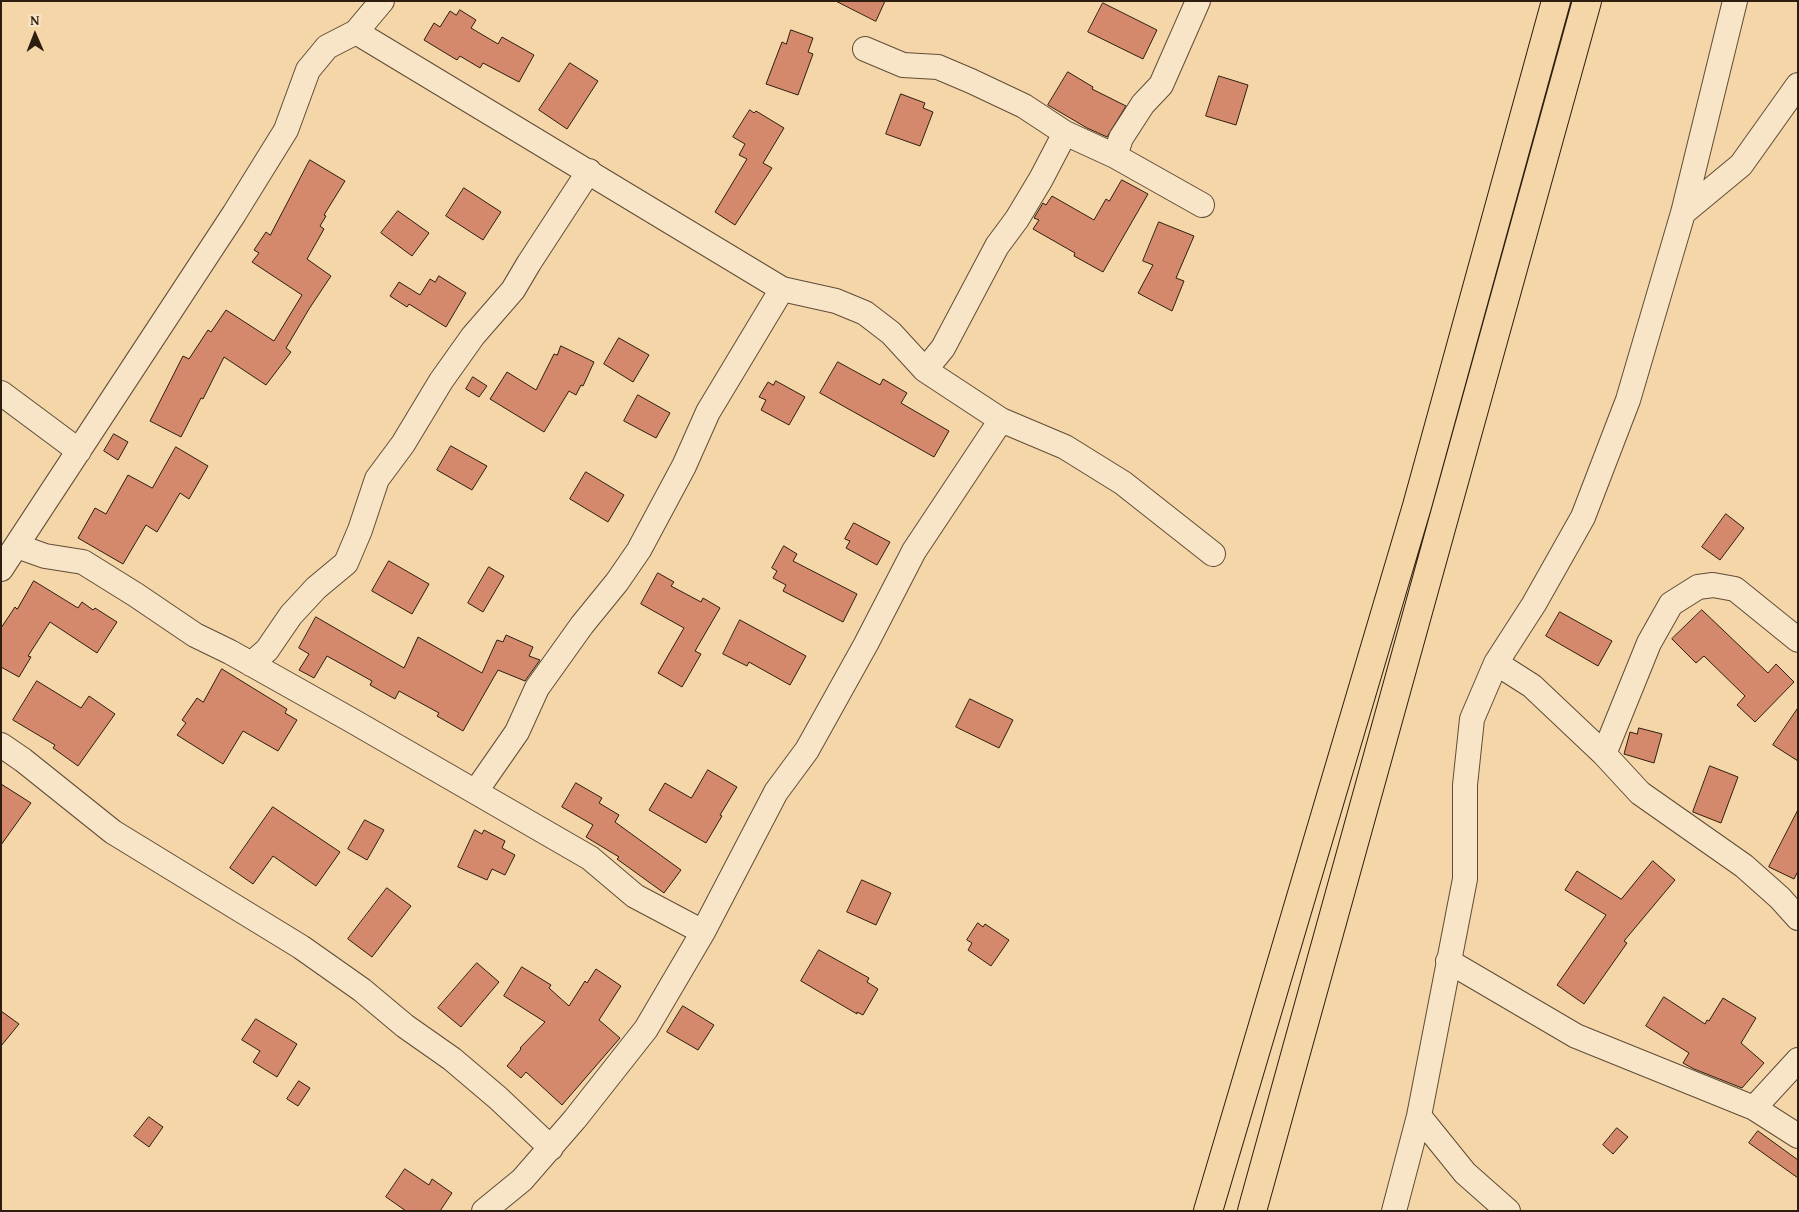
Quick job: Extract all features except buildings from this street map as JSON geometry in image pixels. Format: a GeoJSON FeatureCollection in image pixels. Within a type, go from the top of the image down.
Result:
{"type":"FeatureCollection","features":[{"type":"Feature","properties":{"kind":"highway"},"geometry":{"type":"LineString","coordinates":[[1208,1211],[1417,506],[1556,1]]}},
{"type":"Feature","properties":{"kind":"highway"},"geometry":{"type":"LineString","coordinates":[[1252,1211],[1587,1]]}},
{"type":"Feature","properties":{"kind":"street"},"geometry":{"type":"LineString","coordinates":[[1,569],[234,214],[286,130],[308,70],[327,47],[356,32],[382,1]]}},
{"type":"Feature","properties":{"kind":"street"},"geometry":{"type":"LineString","coordinates":[[1115,156],[1121,138],[1143,104],[1161,85],[1198,1]]}},
{"type":"Feature","properties":{"kind":"street"},"geometry":{"type":"LineString","coordinates":[[1394,1211],[1419,1116],[1465,880],[1465,786],[1472,719],[1496,663],[1534,604],[1583,517],[1628,400],[1683,213],[1735,1]]}},
{"type":"Feature","properties":{"kind":"street"},"geometry":{"type":"LineString","coordinates":[[356,32],[782,288],[836,301],[865,314],[891,333],[925,370],[1000,420],[1065,447],[1122,483],[1213,554]]}},
{"type":"Feature","properties":{"kind":"street"},"geometry":{"type":"LineString","coordinates":[[865,49],[903,65],[938,67],[971,81],[1024,106],[1065,133],[1115,156],[1202,205]]}},
{"type":"Feature","properties":{"kind":"street"},"geometry":{"type":"LineString","coordinates":[[1683,213],[1741,165],[1798,85]]}},
{"type":"Feature","properties":{"kind":"street"},"geometry":{"type":"LineString","coordinates":[[925,370],[943,348],[997,246],[1017,219],[1065,133]]}},
{"type":"Feature","properties":{"kind":"street"},"geometry":{"type":"LineString","coordinates":[[251,664],[267,650],[291,615],[316,588],[346,563],[360,530],[377,479],[403,444],[441,381],[473,336],[514,290],[529,263],[589,171]]}},
{"type":"Feature","properties":{"kind":"street"},"geometry":{"type":"LineString","coordinates":[[476,791],[517,732],[537,688],[582,625],[640,550],[684,466],[708,412],[782,288]]}},
{"type":"Feature","properties":{"kind":"street"},"geometry":{"type":"LineString","coordinates":[[1,393],[79,451]]}},
{"type":"Feature","properties":{"kind":"street"},"geometry":{"type":"LineString","coordinates":[[484,1211],[522,1180],[646,1029],[703,932],[776,792],[808,750],[914,551],[1000,420]]}},
{"type":"Feature","properties":{"kind":"street"},"geometry":{"type":"LineString","coordinates":[[17,546],[45,556],[83,562],[195,635],[251,664],[476,791],[590,858],[635,896],[703,932]]}},
{"type":"Feature","properties":{"kind":"street"},"geometry":{"type":"LineString","coordinates":[[1604,754],[1649,643],[1672,604],[1698,587],[1713,585],[1735,589],[1798,640]]}},
{"type":"Feature","properties":{"kind":"street"},"geometry":{"type":"LineString","coordinates":[[1496,663],[1532,686],[1604,754],[1640,793],[1744,866],[1780,898],[1798,918]]}},
{"type":"Feature","properties":{"kind":"street"},"geometry":{"type":"LineString","coordinates":[[1,745],[23,760],[113,832],[301,947],[362,990],[405,1026],[452,1059],[498,1098],[550,1148]]}},
{"type":"Feature","properties":{"kind":"street"},"geometry":{"type":"LineString","coordinates":[[1448,961],[1576,1036],[1754,1108],[1798,1136]]}},
{"type":"Feature","properties":{"kind":"street"},"geometry":{"type":"LineString","coordinates":[[1754,1108],[1798,1060]]}},
{"type":"Feature","properties":{"kind":"street"},"geometry":{"type":"LineString","coordinates":[[1419,1116],[1465,1173],[1508,1211]]}}]}
